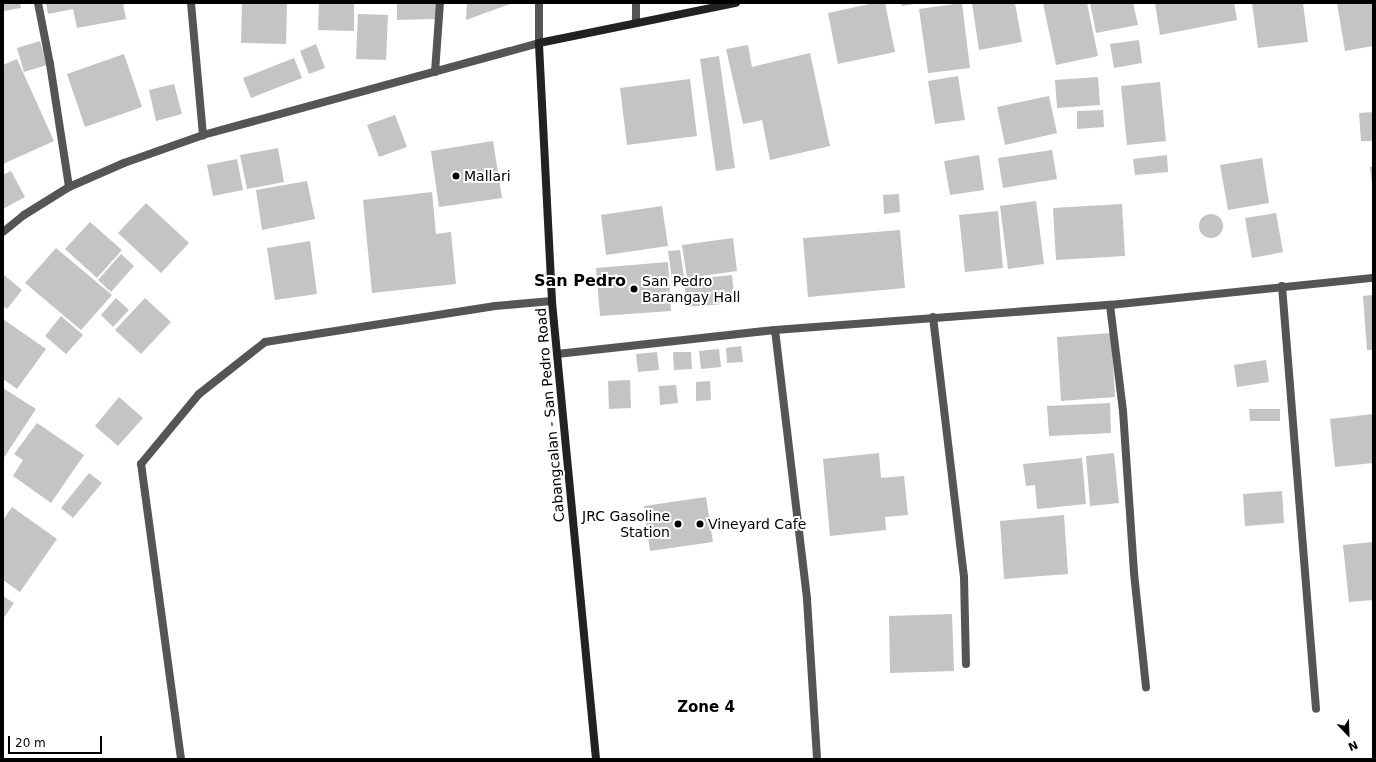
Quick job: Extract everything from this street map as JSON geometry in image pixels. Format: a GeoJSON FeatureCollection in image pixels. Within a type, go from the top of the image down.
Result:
{"type":"FeatureCollection","features":[{"type":"Feature","properties":{"kind":"street"},"geometry":{"type":"LineString","coordinates":[[38,3],[50,64],[69,187]]}},
{"type":"Feature","properties":{"kind":"street"},"geometry":{"type":"LineString","coordinates":[[191,3],[203,135]]}},
{"type":"Feature","properties":{"kind":"street"},"geometry":{"type":"LineString","coordinates":[[435,72],[440,3]]}},
{"type":"Feature","properties":{"kind":"street"},"geometry":{"type":"LineString","coordinates":[[539,3],[539,43]]}},
{"type":"Feature","properties":{"kind":"street"},"geometry":{"type":"LineString","coordinates":[[636,3],[636,23]]}},
{"type":"Feature","properties":{"kind":"street"},"geometry":{"type":"LineString","coordinates":[[3,232],[24,215],[69,187],[124,163],[203,135],[539,43],[736,3]]}},
{"type":"Feature","properties":{"kind":"street","name":"Cabangcalan - San Pedro Road"},"geometry":{"type":"LineString","coordinates":[[539,43],[552,300],[596,759]]}},
{"type":"Feature","properties":{"kind":"street"},"geometry":{"type":"LineString","coordinates":[[557,354],[775,330],[1110,305],[1282,286],[1373,278]]}},
{"type":"Feature","properties":{"kind":"street"},"geometry":{"type":"LineString","coordinates":[[1282,286],[1316,709]]}},
{"type":"Feature","properties":{"kind":"street"},"geometry":{"type":"LineString","coordinates":[[181,759],[141,464],[199,394],[265,342],[495,306],[552,300]]}},
{"type":"Feature","properties":{"kind":"street"},"geometry":{"type":"LineString","coordinates":[[1110,305],[1123,411],[1134,573],[1146,687]]}},
{"type":"Feature","properties":{"kind":"street"},"geometry":{"type":"LineString","coordinates":[[934,317],[964,577],[966,664]]}},
{"type":"Feature","properties":{"kind":"street"},"geometry":{"type":"LineString","coordinates":[[775,330],[807,599],[817,759]]}},
{"type":"Feature","properties":{"kind":"building"},"geometry":{"type":"Polygon","coordinates":[[[3,3],[20,3],[21,8],[3,11],[3,3]]]}},
{"type":"Feature","properties":{"kind":"building"},"geometry":{"type":"Polygon","coordinates":[[[46,3],[123,3],[126,19],[77,28],[73,9],[48,14],[46,3]]]}},
{"type":"Feature","properties":{"kind":"building"},"geometry":{"type":"Polygon","coordinates":[[[242,3],[287,3],[286,44],[241,43],[242,3]]]}},
{"type":"Feature","properties":{"kind":"building"},"geometry":{"type":"Polygon","coordinates":[[[319,3],[354,3],[354,31],[318,30],[319,3]]]}},
{"type":"Feature","properties":{"kind":"building"},"geometry":{"type":"Polygon","coordinates":[[[397,3],[437,3],[437,19],[397,20],[397,3]]]}},
{"type":"Feature","properties":{"kind":"building"},"geometry":{"type":"Polygon","coordinates":[[[467,3],[513,3],[466,20],[467,3]]]}},
{"type":"Feature","properties":{"kind":"building"},"geometry":{"type":"Polygon","coordinates":[[[874,3],[885,3],[895,52],[838,64],[828,13],[874,3]]]}},
{"type":"Feature","properties":{"kind":"building"},"geometry":{"type":"Polygon","coordinates":[[[901,3],[914,3],[914,4],[902,6],[901,3]]]}},
{"type":"Feature","properties":{"kind":"building"},"geometry":{"type":"Polygon","coordinates":[[[962,3],[970,68],[928,73],[919,9],[962,3]]]}},
{"type":"Feature","properties":{"kind":"building"},"geometry":{"type":"Polygon","coordinates":[[[972,3],[1015,3],[1022,42],[979,50],[972,3]]]}},
{"type":"Feature","properties":{"kind":"building"},"geometry":{"type":"Polygon","coordinates":[[[1043,3],[1087,3],[1098,56],[1056,65],[1043,3]]]}},
{"type":"Feature","properties":{"kind":"building"},"geometry":{"type":"Polygon","coordinates":[[[1090,3],[1133,3],[1138,25],[1096,33],[1090,3]]]}},
{"type":"Feature","properties":{"kind":"building"},"geometry":{"type":"Polygon","coordinates":[[[1155,3],[1234,3],[1237,20],[1160,35],[1155,3]]]}},
{"type":"Feature","properties":{"kind":"building"},"geometry":{"type":"Polygon","coordinates":[[[1252,3],[1303,3],[1308,42],[1258,48],[1252,3]]]}},
{"type":"Feature","properties":{"kind":"building"},"geometry":{"type":"Polygon","coordinates":[[[1337,3],[1373,3],[1373,46],[1345,51],[1337,3]]]}},
{"type":"Feature","properties":{"kind":"building"},"geometry":{"type":"Polygon","coordinates":[[[358,14],[388,15],[386,60],[356,59],[358,14]]]}},
{"type":"Feature","properties":{"kind":"building"},"geometry":{"type":"Polygon","coordinates":[[[1139,40],[1142,63],[1114,68],[1110,44],[1139,40]]]}},
{"type":"Feature","properties":{"kind":"building"},"geometry":{"type":"Polygon","coordinates":[[[40,41],[47,65],[24,72],[17,48],[40,41]]]}},
{"type":"Feature","properties":{"kind":"building"},"geometry":{"type":"Polygon","coordinates":[[[316,44],[325,68],[309,74],[300,51],[316,44]]]}},
{"type":"Feature","properties":{"kind":"building"},"geometry":{"type":"Polygon","coordinates":[[[748,45],[752,67],[810,53],[830,146],[770,160],[762,120],[743,124],[726,49],[748,45]]]}},
{"type":"Feature","properties":{"kind":"building"},"geometry":{"type":"Polygon","coordinates":[[[124,54],[142,107],[85,127],[67,74],[124,54]]]}},
{"type":"Feature","properties":{"kind":"building"},"geometry":{"type":"Polygon","coordinates":[[[719,56],[735,168],[716,171],[700,59],[719,56]]]}},
{"type":"Feature","properties":{"kind":"building"},"geometry":{"type":"Polygon","coordinates":[[[294,58],[302,78],[251,98],[243,78],[294,58]]]}},
{"type":"Feature","properties":{"kind":"building"},"geometry":{"type":"Polygon","coordinates":[[[17,59],[54,141],[3,164],[3,65],[17,59]]]}},
{"type":"Feature","properties":{"kind":"building"},"geometry":{"type":"Polygon","coordinates":[[[958,76],[965,120],[935,124],[928,81],[958,76]]]}},
{"type":"Feature","properties":{"kind":"building"},"geometry":{"type":"Polygon","coordinates":[[[1098,77],[1100,105],[1057,108],[1055,80],[1098,77]]]}},
{"type":"Feature","properties":{"kind":"building"},"geometry":{"type":"Polygon","coordinates":[[[690,79],[697,136],[627,145],[620,88],[690,79]]]}},
{"type":"Feature","properties":{"kind":"building"},"geometry":{"type":"Polygon","coordinates":[[[1160,82],[1166,141],[1127,145],[1121,86],[1160,82]]]}},
{"type":"Feature","properties":{"kind":"building"},"geometry":{"type":"Polygon","coordinates":[[[174,84],[182,114],[156,121],[149,90],[174,84]]]}},
{"type":"Feature","properties":{"kind":"building"},"geometry":{"type":"Polygon","coordinates":[[[1049,96],[1057,133],[1005,145],[997,107],[1049,96]]]}},
{"type":"Feature","properties":{"kind":"building"},"geometry":{"type":"Polygon","coordinates":[[[1103,110],[1104,127],[1077,129],[1077,111],[1103,110]]]}},
{"type":"Feature","properties":{"kind":"building"},"geometry":{"type":"Polygon","coordinates":[[[1373,112],[1373,141],[1361,141],[1359,113],[1373,112]]]}},
{"type":"Feature","properties":{"kind":"building"},"geometry":{"type":"Polygon","coordinates":[[[395,115],[407,147],[379,157],[367,125],[395,115]]]}},
{"type":"Feature","properties":{"kind":"building"},"geometry":{"type":"Polygon","coordinates":[[[493,141],[502,198],[439,207],[431,151],[493,141]]]}},
{"type":"Feature","properties":{"kind":"building"},"geometry":{"type":"Polygon","coordinates":[[[278,148],[284,182],[247,189],[240,155],[278,148]]]}},
{"type":"Feature","properties":{"kind":"building"},"geometry":{"type":"Polygon","coordinates":[[[1052,150],[1057,179],[1003,188],[998,158],[1052,150]]]}},
{"type":"Feature","properties":{"kind":"building"},"geometry":{"type":"Polygon","coordinates":[[[979,155],[984,190],[950,195],[944,161],[979,155]]]}},
{"type":"Feature","properties":{"kind":"building"},"geometry":{"type":"Polygon","coordinates":[[[1167,155],[1168,172],[1135,175],[1133,159],[1167,155]]]}},
{"type":"Feature","properties":{"kind":"building"},"geometry":{"type":"Polygon","coordinates":[[[1262,158],[1269,203],[1228,210],[1220,165],[1262,158]]]}},
{"type":"Feature","properties":{"kind":"building"},"geometry":{"type":"Polygon","coordinates":[[[237,159],[243,190],[213,196],[207,165],[237,159]]]}},
{"type":"Feature","properties":{"kind":"building"},"geometry":{"type":"Polygon","coordinates":[[[1373,166],[1373,184],[1372,184],[1370,167],[1373,166]]]}},
{"type":"Feature","properties":{"kind":"building"},"geometry":{"type":"Polygon","coordinates":[[[11,171],[25,197],[3,209],[3,175],[11,171]]]}},
{"type":"Feature","properties":{"kind":"building"},"geometry":{"type":"Polygon","coordinates":[[[307,181],[315,219],[262,230],[256,190],[307,181]]]}},
{"type":"Feature","properties":{"kind":"building"},"geometry":{"type":"Polygon","coordinates":[[[432,192],[436,234],[451,232],[456,284],[372,293],[363,200],[432,192]]]}},
{"type":"Feature","properties":{"kind":"building"},"geometry":{"type":"Polygon","coordinates":[[[899,194],[900,212],[884,214],[883,195],[899,194]]]}},
{"type":"Feature","properties":{"kind":"building"},"geometry":{"type":"Polygon","coordinates":[[[1036,201],[1044,264],[1008,269],[1000,206],[1036,201]]]}},
{"type":"Feature","properties":{"kind":"building"},"geometry":{"type":"Polygon","coordinates":[[[146,203],[189,243],[161,273],[118,233],[146,203]]]}},
{"type":"Feature","properties":{"kind":"building"},"geometry":{"type":"Polygon","coordinates":[[[1122,204],[1125,256],[1056,260],[1053,208],[1122,204]]]}},
{"type":"Feature","properties":{"kind":"building"},"geometry":{"type":"Polygon","coordinates":[[[662,206],[668,246],[606,255],[601,215],[662,206]]]}},
{"type":"Feature","properties":{"kind":"building"},"geometry":{"type":"Polygon","coordinates":[[[998,211],[1003,268],[965,272],[959,215],[998,211]]]}},
{"type":"Feature","properties":{"kind":"building"},"geometry":{"type":"Polygon","coordinates":[[[1276,213],[1283,252],[1252,258],[1245,218],[1276,213]]]}},
{"type":"Feature","properties":{"kind":"building"},"geometry":{"type":"Polygon","coordinates":[[[1211,214],[1216,215],[1222,221],[1222,231],[1216,237],[1211,238],[1206,237],[1200,231],[1199,226],[1200,221],[1206,215],[1211,214]]]}},
{"type":"Feature","properties":{"kind":"building"},"geometry":{"type":"Polygon","coordinates":[[[90,222],[122,250],[97,278],[65,249],[90,222]]]}},
{"type":"Feature","properties":{"kind":"building"},"geometry":{"type":"Polygon","coordinates":[[[900,230],[905,288],[808,297],[803,238],[900,230]]]}},
{"type":"Feature","properties":{"kind":"building"},"geometry":{"type":"Polygon","coordinates":[[[733,238],[737,271],[687,278],[682,245],[733,238]]]}},
{"type":"Feature","properties":{"kind":"building"},"geometry":{"type":"Polygon","coordinates":[[[310,241],[317,294],[275,300],[267,248],[310,241]]]}},
{"type":"Feature","properties":{"kind":"building"},"geometry":{"type":"Polygon","coordinates":[[[56,248],[112,295],[81,330],[25,283],[56,248]]]}},
{"type":"Feature","properties":{"kind":"building"},"geometry":{"type":"Polygon","coordinates":[[[680,250],[684,277],[672,279],[668,251],[680,250]]]}},
{"type":"Feature","properties":{"kind":"building"},"geometry":{"type":"Polygon","coordinates":[[[121,254],[134,266],[111,292],[98,280],[121,254]]]}},
{"type":"Feature","properties":{"kind":"building","name":"San Pedro Barangay Hall"},"geometry":{"type":"Polygon","coordinates":[[[668,262],[671,311],[600,316],[596,268],[668,262]]]}},
{"type":"Feature","properties":{"kind":"building"},"geometry":{"type":"Polygon","coordinates":[[[3,274],[22,290],[7,309],[3,306],[3,274]]]}},
{"type":"Feature","properties":{"kind":"building"},"geometry":{"type":"Polygon","coordinates":[[[732,275],[735,303],[687,307],[684,280],[732,275]]]}},
{"type":"Feature","properties":{"kind":"building"},"geometry":{"type":"Polygon","coordinates":[[[1373,295],[1373,350],[1367,350],[1363,296],[1373,295]]]}},
{"type":"Feature","properties":{"kind":"building"},"geometry":{"type":"Polygon","coordinates":[[[116,298],[129,310],[113,327],[101,315],[116,298]]]}},
{"type":"Feature","properties":{"kind":"building"},"geometry":{"type":"Polygon","coordinates":[[[145,298],[171,322],[141,354],[115,330],[145,298]]]}},
{"type":"Feature","properties":{"kind":"building"},"geometry":{"type":"Polygon","coordinates":[[[61,316],[83,335],[66,354],[45,336],[61,316]]]}},
{"type":"Feature","properties":{"kind":"building"},"geometry":{"type":"Polygon","coordinates":[[[3,319],[46,349],[17,389],[3,379],[3,319]]]}},
{"type":"Feature","properties":{"kind":"building"},"geometry":{"type":"Polygon","coordinates":[[[1111,333],[1115,397],[1061,401],[1057,337],[1111,333]]]}},
{"type":"Feature","properties":{"kind":"building"},"geometry":{"type":"Polygon","coordinates":[[[741,346],[743,362],[727,363],[726,348],[741,346]]]}},
{"type":"Feature","properties":{"kind":"building"},"geometry":{"type":"Polygon","coordinates":[[[719,349],[721,367],[701,369],[699,351],[719,349]]]}},
{"type":"Feature","properties":{"kind":"building"},"geometry":{"type":"Polygon","coordinates":[[[657,352],[659,370],[638,372],[636,354],[657,352]]]}},
{"type":"Feature","properties":{"kind":"building"},"geometry":{"type":"Polygon","coordinates":[[[673,352],[691,352],[692,369],[674,370],[673,352]]]}},
{"type":"Feature","properties":{"kind":"building"},"geometry":{"type":"Polygon","coordinates":[[[1266,360],[1269,382],[1237,387],[1234,365],[1266,360]]]}},
{"type":"Feature","properties":{"kind":"building"},"geometry":{"type":"Polygon","coordinates":[[[630,380],[631,408],[609,409],[608,381],[630,380]]]}},
{"type":"Feature","properties":{"kind":"building"},"geometry":{"type":"Polygon","coordinates":[[[710,381],[711,400],[696,401],[696,382],[710,381]]]}},
{"type":"Feature","properties":{"kind":"building"},"geometry":{"type":"Polygon","coordinates":[[[676,385],[678,403],[660,405],[659,386],[676,385]]]}},
{"type":"Feature","properties":{"kind":"building"},"geometry":{"type":"Polygon","coordinates":[[[3,388],[36,409],[3,459],[3,388]]]}},
{"type":"Feature","properties":{"kind":"building"},"geometry":{"type":"Polygon","coordinates":[[[119,397],[143,418],[118,446],[95,426],[119,397]]]}},
{"type":"Feature","properties":{"kind":"building"},"geometry":{"type":"Polygon","coordinates":[[[1110,403],[1111,433],[1049,436],[1047,406],[1110,403]]]}},
{"type":"Feature","properties":{"kind":"building"},"geometry":{"type":"Polygon","coordinates":[[[1249,409],[1280,409],[1280,421],[1250,421],[1249,409]]]}},
{"type":"Feature","properties":{"kind":"building"},"geometry":{"type":"Polygon","coordinates":[[[1373,414],[1373,463],[1335,467],[1330,419],[1373,414]]]}},
{"type":"Feature","properties":{"kind":"building"},"geometry":{"type":"Polygon","coordinates":[[[37,423],[84,455],[51,503],[13,476],[23,460],[14,454],[37,423]]]}},
{"type":"Feature","properties":{"kind":"building"},"geometry":{"type":"Polygon","coordinates":[[[879,453],[881,478],[904,476],[908,515],[885,517],[886,530],[830,536],[823,459],[879,453]]]}},
{"type":"Feature","properties":{"kind":"building"},"geometry":{"type":"Polygon","coordinates":[[[1114,453],[1119,503],[1090,506],[1086,456],[1114,453]]]}},
{"type":"Feature","properties":{"kind":"building"},"geometry":{"type":"Polygon","coordinates":[[[1082,458],[1086,504],[1037,509],[1035,485],[1026,486],[1023,464],[1082,458]]]}},
{"type":"Feature","properties":{"kind":"building"},"geometry":{"type":"Polygon","coordinates":[[[89,473],[102,483],[73,518],[61,508],[89,473]]]}},
{"type":"Feature","properties":{"kind":"building"},"geometry":{"type":"Polygon","coordinates":[[[1282,491],[1284,523],[1245,526],[1243,494],[1282,491]]]}},
{"type":"Feature","properties":{"kind":"building","name":"JRC Gasoline Station"},"geometry":{"type":"Polygon","coordinates":[[[706,497],[713,542],[650,551],[644,506],[706,497]]]}},
{"type":"Feature","properties":{"kind":"building"},"geometry":{"type":"Polygon","coordinates":[[[12,507],[57,539],[20,592],[3,580],[3,520],[12,507]]]}},
{"type":"Feature","properties":{"kind":"building"},"geometry":{"type":"Polygon","coordinates":[[[1064,515],[1068,574],[1004,579],[1000,521],[1064,515]]]}},
{"type":"Feature","properties":{"kind":"building"},"geometry":{"type":"Polygon","coordinates":[[[1373,542],[1373,600],[1349,602],[1343,545],[1373,542]]]}},
{"type":"Feature","properties":{"kind":"building"},"geometry":{"type":"Polygon","coordinates":[[[3,596],[14,603],[3,619],[3,596]]]}},
{"type":"Feature","properties":{"kind":"building"},"geometry":{"type":"Polygon","coordinates":[[[952,614],[954,671],[890,673],[889,616],[952,614]]]}},
{"type":"Feature","properties":{"kind":"place","name":"Mallari"},"geometry":{"type":"Point","coordinates":[456,176]}},
{"type":"Feature","properties":{"kind":"place","name":"San Pedro Barangay Hall"},"geometry":{"type":"Point","coordinates":[634,289]}},
{"type":"Feature","properties":{"kind":"place","name":"JRC Gasoline Station"},"geometry":{"type":"Point","coordinates":[678,524]}},
{"type":"Feature","properties":{"kind":"place","name":"Vineyard Cafe"},"geometry":{"type":"Point","coordinates":[700,524]}},
{"type":"Feature","properties":{"kind":"district","name":"San Pedro"},"geometry":{"type":"Point","coordinates":[580,281]}},
{"type":"Feature","properties":{"kind":"district","name":"Zone 4"},"geometry":{"type":"Point","coordinates":[706,708]}}]}
